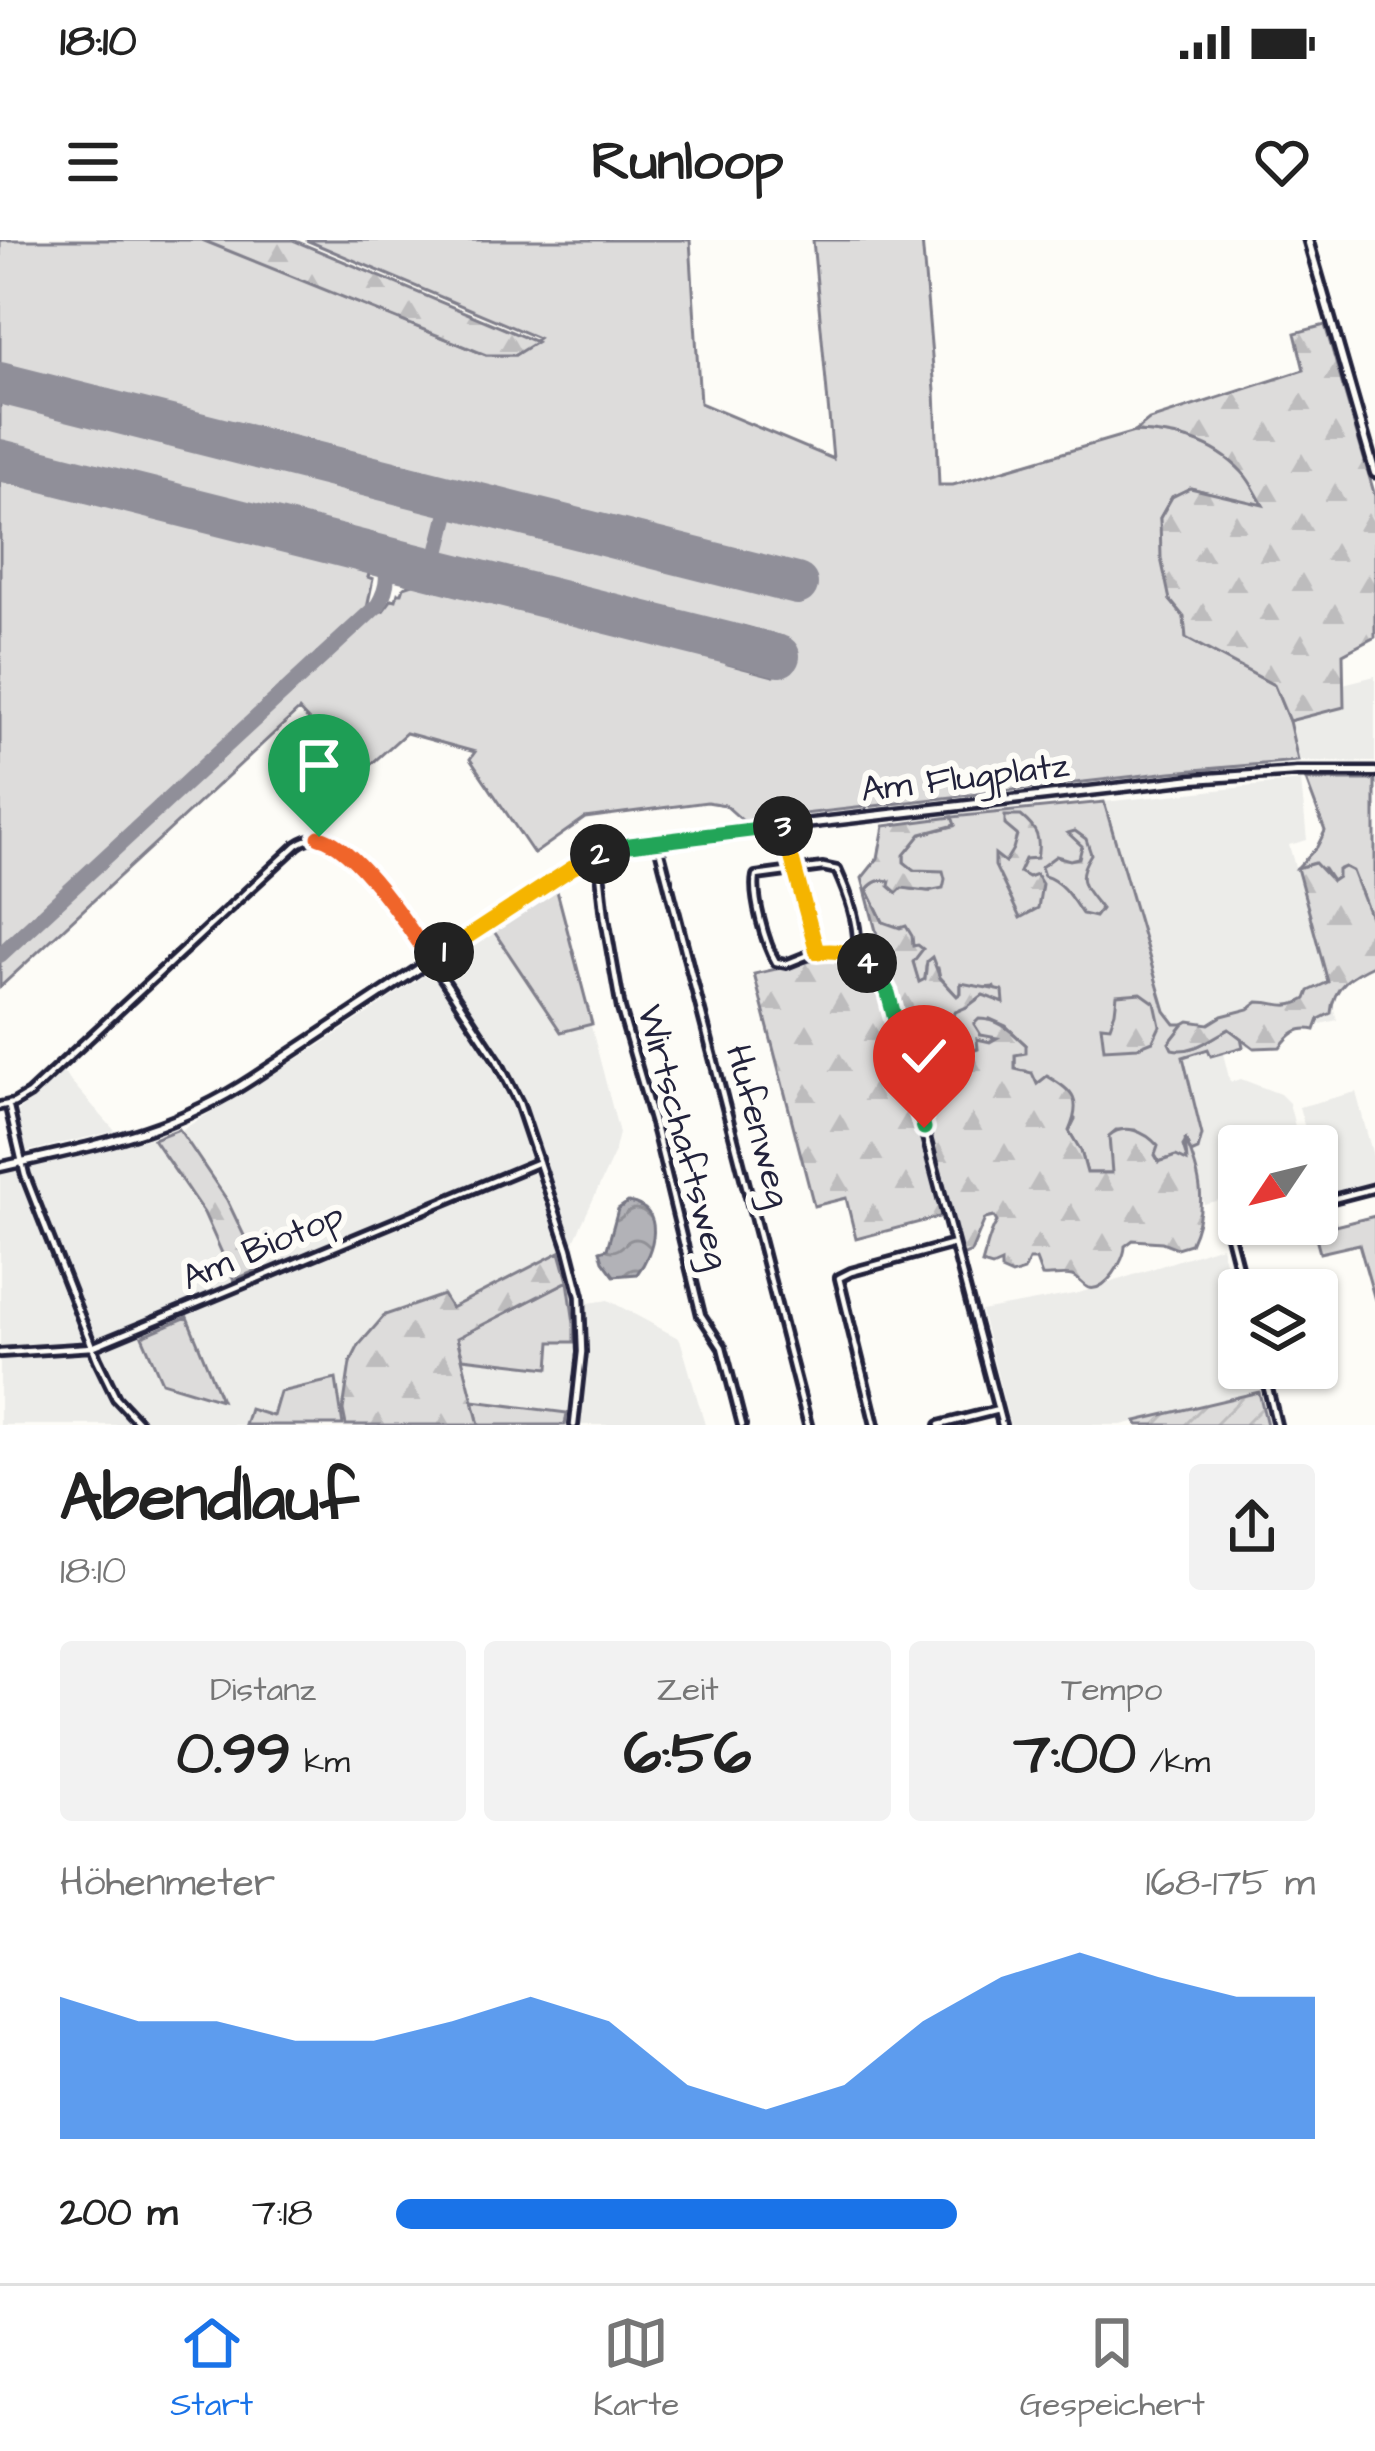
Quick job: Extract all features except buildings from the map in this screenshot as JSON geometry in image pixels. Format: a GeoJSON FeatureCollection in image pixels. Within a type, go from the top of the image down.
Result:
{"type":"FeatureCollection","features":[{"type":"Feature","properties":{"kind":"street"},"geometry":{"type":"LineString","coordinates":[[1308,240],[1375,473]]}},
{"type":"Feature","properties":{"kind":"street","name":"Am Flugplatz"},"geometry":{"type":"LineString","coordinates":[[0,1167],[132,1137],[202,1109],[559,875],[598,854],[629,845],[1193,779],[1280,772],[1375,772]]}},
{"type":"Feature","properties":{"kind":"street"},"geometry":{"type":"LineString","coordinates":[[785,826],[817,952]]}},
{"type":"Feature","properties":{"kind":"street"},"geometry":{"type":"LineString","coordinates":[[0,1106],[28,1094],[297,845],[310,838],[326,838],[342,848],[392,904],[508,1080],[580,1296],[582,1352],[574,1425]]}},
{"type":"Feature","properties":{"kind":"street","name":"Hufenweg"},"geometry":{"type":"LineString","coordinates":[[658,841],[808,1425]]}},
{"type":"Feature","properties":{"kind":"street","name":"Wirtschaftsweg"},"geometry":{"type":"LineString","coordinates":[[598,854],[621,1009],[701,1315],[722,1348],[742,1425]]}},
{"type":"Feature","properties":{"kind":"street"},"geometry":{"type":"LineString","coordinates":[[856,956],[856,933],[837,870],[823,866],[757,876],[756,898],[776,962],[786,964],[836,950],[856,956],[878,973],[888,993],[1002,1425]]}},
{"type":"Feature","properties":{"kind":"street"},"geometry":{"type":"LineString","coordinates":[[9,1105],[21,1162],[92,1347],[116,1399],[141,1425]]}},
{"type":"Feature","properties":{"kind":"street","name":"Am Biotop"},"geometry":{"type":"LineString","coordinates":[[0,1353],[92,1347],[539,1162]]}},
{"type":"Feature","properties":{"kind":"street"},"geometry":{"type":"LineString","coordinates":[[1338,1198],[1375,1188]]}},
{"type":"Feature","properties":{"kind":"street"},"geometry":{"type":"LineString","coordinates":[[874,1425],[839,1278],[955,1244]]}},
{"type":"Feature","properties":{"kind":"street"},"geometry":{"type":"LineString","coordinates":[[1268,1389],[1277,1425]]}},
{"type":"Feature","properties":{"kind":"street"},"geometry":{"type":"LineString","coordinates":[[939,1425],[998,1410]]}},
{"type":"Feature","properties":{"kind":"shaded area"},"geometry":{"type":"Polygon","coordinates":[[[1375,676],[1375,762],[1298,761],[1289,721],[1343,707],[1343,684],[1375,676]]]}},
{"type":"Feature","properties":{"kind":"shaded area"},"geometry":{"type":"Polygon","coordinates":[[[1301,781],[1307,840],[1289,845],[1337,1020],[1223,1053],[1230,1082],[1241,1079],[1280,1094],[1289,1103],[1295,1125],[1218,1125],[1218,1200],[1204,1204],[1191,1153],[1198,1150],[1202,1135],[1182,1056],[1208,1048],[1170,1056],[1104,802],[1301,781]]]}},
{"type":"Feature","properties":{"kind":"shaded area"},"geometry":{"type":"Polygon","coordinates":[[[555,888],[619,1133],[574,1241],[589,1303],[608,1300],[680,1339],[705,1425],[0,1425],[0,1174],[180,1131],[317,1047],[555,888]]]}},
{"type":"Feature","properties":{"kind":"shaded area"},"geometry":{"type":"Polygon","coordinates":[[[62,1071],[115,1131],[26,1152],[18,1111],[62,1071]]]}},
{"type":"Feature","properties":{"kind":"shaded area"},"geometry":{"type":"Polygon","coordinates":[[[1356,1092],[1375,1181],[1338,1190],[1338,1125],[1304,1125],[1299,1107],[1356,1092]]]}},
{"type":"Feature","properties":{"kind":"shaded area"},"geometry":{"type":"Polygon","coordinates":[[[1221,1246],[1227,1269],[1218,1269],[1218,1389],[1259,1392],[1121,1425],[1010,1425],[981,1311],[1079,1293],[1221,1246]]]}},
{"type":"Feature","properties":{"kind":"green space"},"geometry":{"type":"Polygon","coordinates":[[[0,240],[205,240],[486,355],[515,355],[538,338],[306,240],[690,240],[700,403],[833,459],[813,240],[922,240],[939,485],[953,485],[1134,432],[1194,441],[1233,462],[1264,507],[1191,488],[1172,497],[1160,518],[1170,600],[1184,616],[1186,638],[1274,685],[1298,761],[743,821],[725,805],[707,802],[585,818],[534,854],[470,759],[475,752],[406,733],[359,775],[299,710],[0,987],[0,962],[396,600],[404,587],[420,579],[728,657],[727,664],[773,676],[783,637],[743,626],[741,633],[0,446],[0,240]]]}},
{"type":"Feature","properties":{"kind":"green space"},"geometry":{"type":"Polygon","coordinates":[[[202,240],[293,240],[536,342],[515,355],[486,355],[202,240]]]}},
{"type":"Feature","properties":{"kind":"green space"},"geometry":{"type":"Polygon","coordinates":[[[1325,325],[1375,496],[1375,637],[1343,654],[1344,707],[1289,721],[1274,685],[1186,638],[1184,617],[1170,600],[1161,558],[1160,518],[1172,497],[1190,488],[1263,505],[1245,476],[1219,453],[1179,437],[1134,432],[1149,420],[1304,370],[1295,333],[1325,325]]]}},
{"type":"Feature","properties":{"kind":"green space"},"geometry":{"type":"Polygon","coordinates":[[[0,473],[366,565],[373,579],[367,608],[0,948],[0,473]]]}},
{"type":"Feature","properties":{"kind":"green space"},"geometry":{"type":"Polygon","coordinates":[[[1306,780],[1375,780],[1375,928],[1338,877],[1332,881],[1324,869],[1297,868],[1325,831],[1306,780]]]}},
{"type":"Feature","properties":{"kind":"green space"},"geometry":{"type":"Polygon","coordinates":[[[1104,802],[1165,1011],[1175,1024],[1184,1024],[1170,1043],[1172,1048],[1195,1047],[1229,1029],[1241,1037],[1243,1047],[1211,1056],[1208,1049],[1183,1057],[1202,1135],[1198,1150],[1191,1153],[1186,1141],[1183,1146],[1188,1162],[1175,1156],[1159,1162],[1135,1130],[1116,1130],[1109,1136],[1113,1173],[1087,1173],[1069,1131],[1075,1119],[1026,1071],[1015,1070],[1015,1055],[1026,1045],[1006,1026],[990,1019],[981,1035],[999,1036],[971,1052],[957,1050],[952,1025],[955,1012],[995,987],[961,984],[957,996],[938,968],[926,967],[925,979],[919,983],[908,940],[883,922],[867,889],[883,880],[928,891],[904,862],[904,854],[921,834],[954,826],[952,817],[1104,802]]]}},
{"type":"Feature","properties":{"kind":"green space"},"geometry":{"type":"Polygon","coordinates":[[[1005,816],[1021,816],[1038,839],[1037,858],[1025,859],[1019,872],[1028,877],[1036,874],[1042,884],[1038,908],[1020,918],[995,866],[995,854],[1005,862],[1017,835],[1005,825],[1005,816]]]}},
{"type":"Feature","properties":{"kind":"green space"},"geometry":{"type":"Polygon","coordinates":[[[952,817],[955,825],[921,834],[904,855],[904,862],[914,870],[943,871],[943,888],[902,888],[897,893],[890,881],[883,880],[867,889],[883,922],[906,926],[913,946],[923,949],[913,962],[919,982],[925,979],[932,957],[940,978],[957,996],[961,983],[1003,991],[1004,1003],[983,995],[955,1012],[953,1035],[958,1047],[978,1049],[977,1039],[990,1042],[997,1038],[981,1035],[974,1024],[979,1019],[999,1024],[1026,1045],[1026,1053],[1015,1055],[1015,1069],[1032,1073],[1037,1084],[1047,1076],[1070,1093],[1075,1112],[1069,1131],[1087,1173],[1112,1173],[1109,1136],[1121,1130],[1141,1133],[1153,1141],[1159,1162],[1176,1156],[1187,1161],[1185,1138],[1195,1165],[1201,1204],[1190,1244],[1177,1248],[1133,1240],[1125,1246],[1113,1274],[1095,1288],[1072,1276],[1042,1276],[1036,1260],[1029,1260],[1024,1271],[1012,1275],[1001,1270],[1001,1263],[982,1264],[997,1222],[994,1217],[985,1219],[971,1252],[962,1256],[862,878],[878,858],[884,826],[952,817]]]}},
{"type":"Feature","properties":{"kind":"green space"},"geometry":{"type":"Polygon","coordinates":[[[1075,831],[1086,839],[1091,854],[1082,877],[1101,909],[1095,917],[1082,914],[1061,886],[1044,876],[1041,867],[1056,856],[1079,858],[1082,846],[1068,833],[1075,831]]]}},
{"type":"Feature","properties":{"kind":"green space"},"geometry":{"type":"Polygon","coordinates":[[[1315,863],[1332,881],[1338,870],[1353,871],[1375,928],[1375,964],[1345,982],[1331,1013],[1319,1019],[1315,1030],[1295,1032],[1280,1047],[1254,1048],[1229,1029],[1195,1047],[1172,1049],[1169,1043],[1189,1021],[1209,1024],[1258,1002],[1293,1005],[1328,982],[1297,868],[1315,863]]]}},
{"type":"Feature","properties":{"kind":"green space"},"geometry":{"type":"Polygon","coordinates":[[[556,887],[592,1024],[561,1032],[493,930],[556,887]]]}},
{"type":"Feature","properties":{"kind":"green space"},"geometry":{"type":"Polygon","coordinates":[[[833,956],[865,969],[885,997],[943,1216],[856,1239],[846,1198],[814,1206],[754,974],[833,956]]]}},
{"type":"Feature","properties":{"kind":"green space"},"geometry":{"type":"Polygon","coordinates":[[[1141,993],[1155,1003],[1160,1026],[1153,1041],[1104,1049],[1101,1025],[1110,1026],[1117,995],[1141,993]]]}},
{"type":"Feature","properties":{"kind":"green space"},"geometry":{"type":"Polygon","coordinates":[[[179,1129],[227,1200],[260,1269],[234,1280],[204,1213],[153,1139],[179,1129]]]}},
{"type":"Feature","properties":{"kind":"green space"},"geometry":{"type":"Polygon","coordinates":[[[1375,1216],[1375,1300],[1359,1244],[1320,1253],[1318,1245],[1338,1245],[1338,1225],[1375,1216]]]}},
{"type":"Feature","properties":{"kind":"green space"},"geometry":{"type":"Polygon","coordinates":[[[560,1252],[568,1281],[457,1338],[479,1425],[346,1425],[343,1410],[350,1363],[385,1315],[443,1295],[451,1308],[560,1252]]]}},
{"type":"Feature","properties":{"kind":"green space"},"geometry":{"type":"Polygon","coordinates":[[[568,1281],[574,1342],[551,1342],[549,1368],[463,1358],[457,1338],[568,1281]]]}},
{"type":"Feature","properties":{"kind":"green space"},"geometry":{"type":"Polygon","coordinates":[[[187,1317],[221,1400],[162,1382],[142,1336],[187,1317]]]}},
{"type":"Feature","properties":{"kind":"green space"},"geometry":{"type":"Polygon","coordinates":[[[336,1379],[343,1425],[245,1425],[250,1409],[273,1416],[280,1392],[336,1379]]]}},
{"type":"Feature","properties":{"kind":"green space"},"geometry":{"type":"Polygon","coordinates":[[[1259,1392],[1267,1425],[1138,1425],[1136,1421],[1259,1392]]]}},
{"type":"Feature","properties":{"kind":"green space"},"geometry":{"type":"Polygon","coordinates":[[[473,1401],[567,1413],[565,1425],[479,1425],[473,1401]]]}},
{"type":"Feature","properties":{"kind":"water"},"geometry":{"type":"Polygon","coordinates":[[[628,1202],[648,1213],[652,1243],[637,1274],[614,1276],[600,1251],[607,1249],[618,1209],[628,1202]]]}},
{"type":"Feature","properties":{"kind":"taxiway"},"geometry":{"type":"LineString","coordinates":[[434,569],[452,497]]}},
{"type":"Feature","properties":{"kind":"taxiway"},"geometry":{"type":"LineString","coordinates":[[0,955],[378,605],[387,576],[372,553]]}},
{"type":"Feature","properties":{"kind":"taxiway"},"geometry":{"type":"LineString","coordinates":[[387,578],[397,566],[412,564]]}},
{"type":"Feature","properties":{"kind":"runway"},"geometry":{"type":"LineString","coordinates":[[0,383],[797,584]]}},
{"type":"Feature","properties":{"kind":"runway"},"geometry":{"type":"LineString","coordinates":[[0,460],[779,656]]}},
{"type":"Feature","properties":{"kind":"route"},"geometry":{"type":"LineString","coordinates":[[319,837],[339,845],[383,893],[431,961],[598,854],[629,845],[785,826],[817,952],[836,950],[856,956],[884,983],[924,1128]]}}]}
